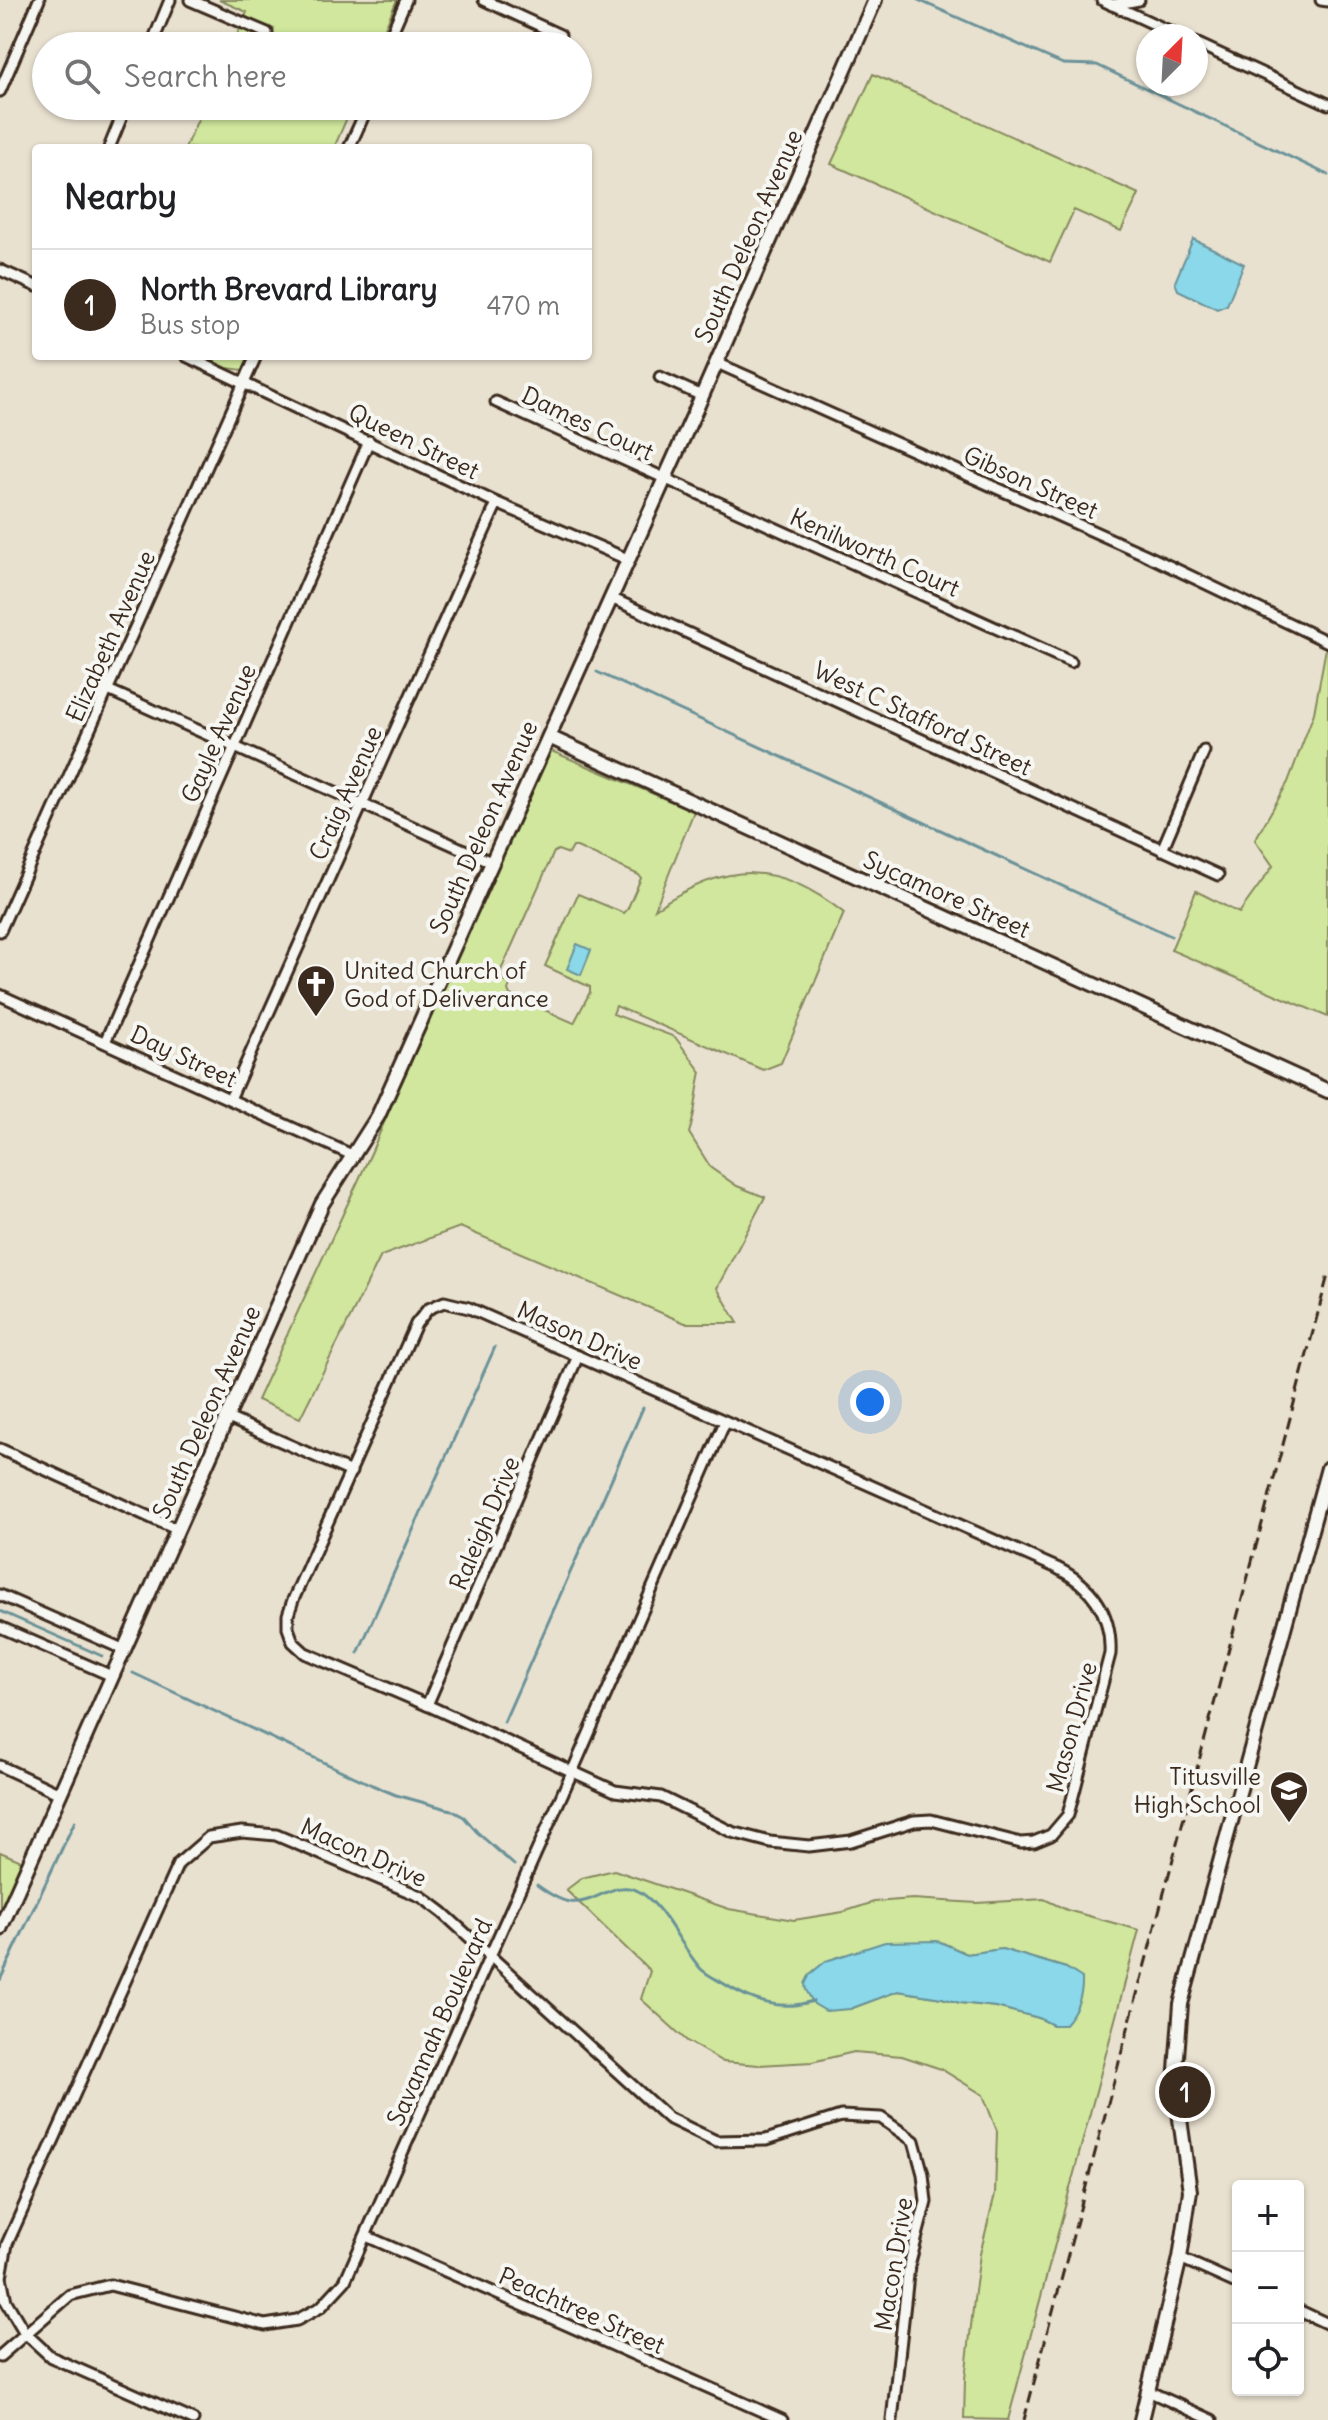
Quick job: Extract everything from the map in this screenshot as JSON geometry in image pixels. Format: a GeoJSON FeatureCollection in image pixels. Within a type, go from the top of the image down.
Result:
{"type":"FeatureCollection","features":[{"type":"Feature","properties":{"kind":"street"},"geometry":{"type":"LineString","coordinates":[[0,91],[39,0]]}},
{"type":"Feature","properties":{"kind":"street"},"geometry":{"type":"LineString","coordinates":[[157,32],[170,0]]}},
{"type":"Feature","properties":{"kind":"street"},"geometry":{"type":"LineString","coordinates":[[190,0],[265,32]]}},
{"type":"Feature","properties":{"kind":"street"},"geometry":{"type":"LineString","coordinates":[[392,32],[406,0]]}},
{"type":"Feature","properties":{"kind":"street"},"geometry":{"type":"LineString","coordinates":[[484,0],[553,32]]}},
{"type":"Feature","properties":{"kind":"street","name":"South Deleon Avenue"},"geometry":{"type":"LineString","coordinates":[[0,1929],[322,1204],[378,1116],[717,363],[875,0]]}},
{"type":"Feature","properties":{"kind":"street"},"geometry":{"type":"LineString","coordinates":[[1102,0],[1154,24]]}},
{"type":"Feature","properties":{"kind":"street"},"geometry":{"type":"LineString","coordinates":[[1112,5],[1139,0]]}},
{"type":"Feature","properties":{"kind":"street"},"geometry":{"type":"LineString","coordinates":[[1321,0],[1328,1]]}},
{"type":"Feature","properties":{"kind":"street"},"geometry":{"type":"LineString","coordinates":[[1208,49],[1328,104]]}},
{"type":"Feature","properties":{"kind":"street"},"geometry":{"type":"LineString","coordinates":[[111,144],[120,120]]}},
{"type":"Feature","properties":{"kind":"street"},"geometry":{"type":"LineString","coordinates":[[351,144],[362,120]]}},
{"type":"Feature","properties":{"kind":"street"},"geometry":{"type":"LineString","coordinates":[[0,270],[32,284]]}},
{"type":"Feature","properties":{"kind":"street","name":"Queen Street"},"geometry":{"type":"LineString","coordinates":[[195,360],[497,503],[627,559]]}},
{"type":"Feature","properties":{"kind":"street","name":"Elizabeth Avenue"},"geometry":{"type":"LineString","coordinates":[[0,931],[254,360]]}},
{"type":"Feature","properties":{"kind":"street","name":"Gibson Street"},"geometry":{"type":"LineString","coordinates":[[717,363],[1144,554],[1328,642]]}},
{"type":"Feature","properties":{"kind":"street"},"geometry":{"type":"LineString","coordinates":[[660,377],[702,396]]}},
{"type":"Feature","properties":{"kind":"street","name":"Dames Court"},"geometry":{"type":"LineString","coordinates":[[496,402],[663,479]]}},
{"type":"Feature","properties":{"kind":"street","name":"Gayle Avenue"},"geometry":{"type":"LineString","coordinates":[[105,1042],[369,441]]}},
{"type":"Feature","properties":{"kind":"street","name":"Kenilworth Court"},"geometry":{"type":"LineString","coordinates":[[663,479],[1071,662]]}},
{"type":"Feature","properties":{"kind":"street","name":"Craig Avenue"},"geometry":{"type":"LineString","coordinates":[[230,1099],[497,503]]}},
{"type":"Feature","properties":{"kind":"street","name":"West C Stafford Street"},"geometry":{"type":"LineString","coordinates":[[611,598],[1218,875]]}},
{"type":"Feature","properties":{"kind":"street"},"geometry":{"type":"LineString","coordinates":[[108,690],[491,862]]}},
{"type":"Feature","properties":{"kind":"street","name":"Sycamore Street"},"geometry":{"type":"LineString","coordinates":[[549,737],[1328,1091]]}},
{"type":"Feature","properties":{"kind":"street"},"geometry":{"type":"LineString","coordinates":[[1162,850],[1204,751]]}},
{"type":"Feature","properties":{"kind":"street","name":"Day Street"},"geometry":{"type":"LineString","coordinates":[[0,995],[352,1155]]}},
{"type":"Feature","properties":{"kind":"street","name":"Mason Drive"},"geometry":{"type":"LineString","coordinates":[[444,1302],[460,1304],[578,1356],[1057,1568],[1078,1580],[1092,1593],[1108,1623],[1110,1654],[1068,1815],[1056,1831],[1034,1842],[1010,1841],[931,1820],[914,1821],[851,1841],[809,1846],[748,1837],[709,1823],[668,1799],[615,1791],[305,1653],[298,1647],[290,1636],[287,1621],[290,1606],[416,1324],[424,1313],[444,1302]]}},
{"type":"Feature","properties":{"kind":"street","name":"Raleigh Drive"},"geometry":{"type":"LineString","coordinates":[[427,1705],[578,1356]]}},
{"type":"Feature","properties":{"kind":"street"},"geometry":{"type":"LineString","coordinates":[[228,1418],[351,1472]]}},
{"type":"Feature","properties":{"kind":"street","name":"Savannah Boulevard"},"geometry":{"type":"LineString","coordinates":[[0,2356],[70,2295],[110,2285],[265,2325],[297,2320],[321,2307],[345,2281],[725,1422]]}},
{"type":"Feature","properties":{"kind":"street"},"geometry":{"type":"LineString","coordinates":[[0,1449],[178,1530]]}},
{"type":"Feature","properties":{"kind":"street"},"geometry":{"type":"LineString","coordinates":[[1141,2420],[1180,2258],[1190,2191],[1175,2083],[1181,2004],[1328,1468]]}},
{"type":"Feature","properties":{"kind":"street"},"geometry":{"type":"LineString","coordinates":[[0,1595],[125,1650]]}},
{"type":"Feature","properties":{"kind":"street"},"geometry":{"type":"LineString","coordinates":[[0,1627],[112,1676]]}},
{"type":"Feature","properties":{"kind":"street"},"geometry":{"type":"LineString","coordinates":[[0,1766],[60,1794]]}},
{"type":"Feature","properties":{"kind":"street","name":"Macon Drive"},"geometry":{"type":"LineString","coordinates":[[193,2420],[51,2357],[25,2333],[6,2301],[1,2277],[7,2244],[178,1864],[209,1837],[242,1832],[276,1835],[422,1897],[668,2118],[716,2141],[766,2140],[841,2116],[881,2118],[914,2141],[923,2174],[926,2202],[909,2266],[892,2420]]}},
{"type":"Feature","properties":{"kind":"street","name":"Peachtree Street"},"geometry":{"type":"LineString","coordinates":[[366,2236],[782,2420]]}},
{"type":"Feature","properties":{"kind":"street"},"geometry":{"type":"LineString","coordinates":[[1180,2258],[1232,2281]]}},
{"type":"Feature","properties":{"kind":"street"},"geometry":{"type":"LineString","coordinates":[[1304,2313],[1328,2324]]}},
{"type":"Feature","properties":{"kind":"street"},"geometry":{"type":"LineString","coordinates":[[1148,2391],[1212,2420]]}},
{"type":"Feature","properties":{"kind":"green space"},"geometry":{"type":"Polygon","coordinates":[[[219,0],[397,0],[383,32],[273,32],[274,29],[245,17],[247,12],[219,0]]]}},
{"type":"Feature","properties":{"kind":"green space"},"geometry":{"type":"Polygon","coordinates":[[[873,74],[1139,194],[1121,231],[1074,210],[1050,262],[831,164],[873,74]]]}},
{"type":"Feature","properties":{"kind":"green space"},"geometry":{"type":"Polygon","coordinates":[[[198,120],[346,120],[336,144],[187,144],[198,120]]]}},
{"type":"Feature","properties":{"kind":"green space"},"geometry":{"type":"Polygon","coordinates":[[[210,360],[247,360],[243,370],[227,368],[210,360]]]}},
{"type":"Feature","properties":{"kind":"green space"},"geometry":{"type":"Polygon","coordinates":[[[1326,648],[1328,1017],[1171,950],[1196,891],[1239,913],[1273,866],[1255,840],[1288,782],[1314,713],[1326,648]]]}},
{"type":"Feature","properties":{"kind":"green space"},"geometry":{"type":"Polygon","coordinates":[[[549,750],[694,811],[655,909],[705,882],[728,875],[751,873],[796,883],[820,895],[844,913],[781,1063],[763,1070],[616,1006],[613,1014],[675,1037],[701,1072],[689,1133],[711,1168],[737,1186],[765,1197],[717,1288],[738,1323],[685,1323],[460,1227],[381,1256],[300,1418],[257,1400],[372,1151],[448,971],[549,750]],[[573,847],[569,854],[558,850],[554,852],[498,977],[510,985],[510,995],[574,1023],[590,987],[545,966],[578,894],[624,913],[641,878],[573,847]]]}},
{"type":"Feature","properties":{"kind":"green space"},"geometry":{"type":"Polygon","coordinates":[[[0,1852],[24,1862],[0,1915],[0,1852]]]}},
{"type":"Feature","properties":{"kind":"green space"},"geometry":{"type":"Polygon","coordinates":[[[614,1870],[729,1909],[794,1920],[843,1912],[874,1902],[913,1899],[977,1903],[1044,1899],[1067,1910],[1139,1930],[1008,2420],[964,2419],[965,2379],[980,2254],[995,2194],[997,2131],[983,2095],[941,2069],[902,2056],[854,2052],[812,2062],[759,2065],[723,2062],[687,2041],[641,1999],[650,1971],[566,1890],[582,1878],[614,1870]],[[938,1941],[850,2009],[898,1991],[996,2007],[1039,2018],[1053,2025],[1076,1975],[1066,1968],[1002,1949],[967,1954],[938,1941]]]}},
{"type":"Feature","properties":{"kind":"water"},"geometry":{"type":"Polygon","coordinates":[[[1193,239],[1244,264],[1227,305],[1217,309],[1178,290],[1175,282],[1193,239]]]}},
{"type":"Feature","properties":{"kind":"water"},"geometry":{"type":"Polygon","coordinates":[[[577,944],[591,950],[581,975],[567,969],[577,944]]]}},
{"type":"Feature","properties":{"kind":"water"},"geometry":{"type":"Polygon","coordinates":[[[938,1941],[967,1954],[1002,1949],[1066,1968],[1082,1978],[1076,2009],[1064,2025],[1053,2025],[1039,2018],[996,2007],[898,1991],[850,2009],[826,2011],[814,2004],[806,1990],[805,1984],[810,1974],[826,1961],[885,1942],[938,1941]]]}},
{"type":"Feature","properties":{"kind":"waterway"},"geometry":{"type":"LineString","coordinates":[[918,0],[1063,64],[1097,65],[1328,175]]}},
{"type":"Feature","properties":{"kind":"waterway"},"geometry":{"type":"LineString","coordinates":[[597,672],[1171,936]]}},
{"type":"Feature","properties":{"kind":"waterway"},"geometry":{"type":"LineString","coordinates":[[358,1653],[495,1347]]}},
{"type":"Feature","properties":{"kind":"waterway"},"geometry":{"type":"LineString","coordinates":[[504,1722],[643,1408]]}},
{"type":"Feature","properties":{"kind":"waterway"},"geometry":{"type":"LineString","coordinates":[[0,1611],[102,1656]]}},
{"type":"Feature","properties":{"kind":"waterway"},"geometry":{"type":"LineString","coordinates":[[133,1673],[372,1785],[451,1810],[464,1817],[514,1865]]}},
{"type":"Feature","properties":{"kind":"waterway"},"geometry":{"type":"LineString","coordinates":[[0,1980],[75,1821]]}},
{"type":"Feature","properties":{"kind":"waterway"},"geometry":{"type":"LineString","coordinates":[[537,1885],[570,1902],[631,1888],[657,1907],[694,1960],[708,1974],[743,1995],[766,2003],[788,2005],[813,2001]]}},
{"type":"Feature","properties":{"kind":"railway"},"geometry":{"type":"LineString","coordinates":[[1024,2420],[1328,1275]]}},
{"type":"Feature","properties":{"kind":"place","name":"United Church of God of Deliverance"},"geometry":{"type":"Point","coordinates":[316,1018]}},
{"type":"Feature","properties":{"kind":"place","name":"Titusville High School"},"geometry":{"type":"Point","coordinates":[1289,1824]}},
{"type":"Feature","properties":{"kind":"place","name":"North Brevard Library"},"geometry":{"type":"Point","coordinates":[1185,2092]}}]}
